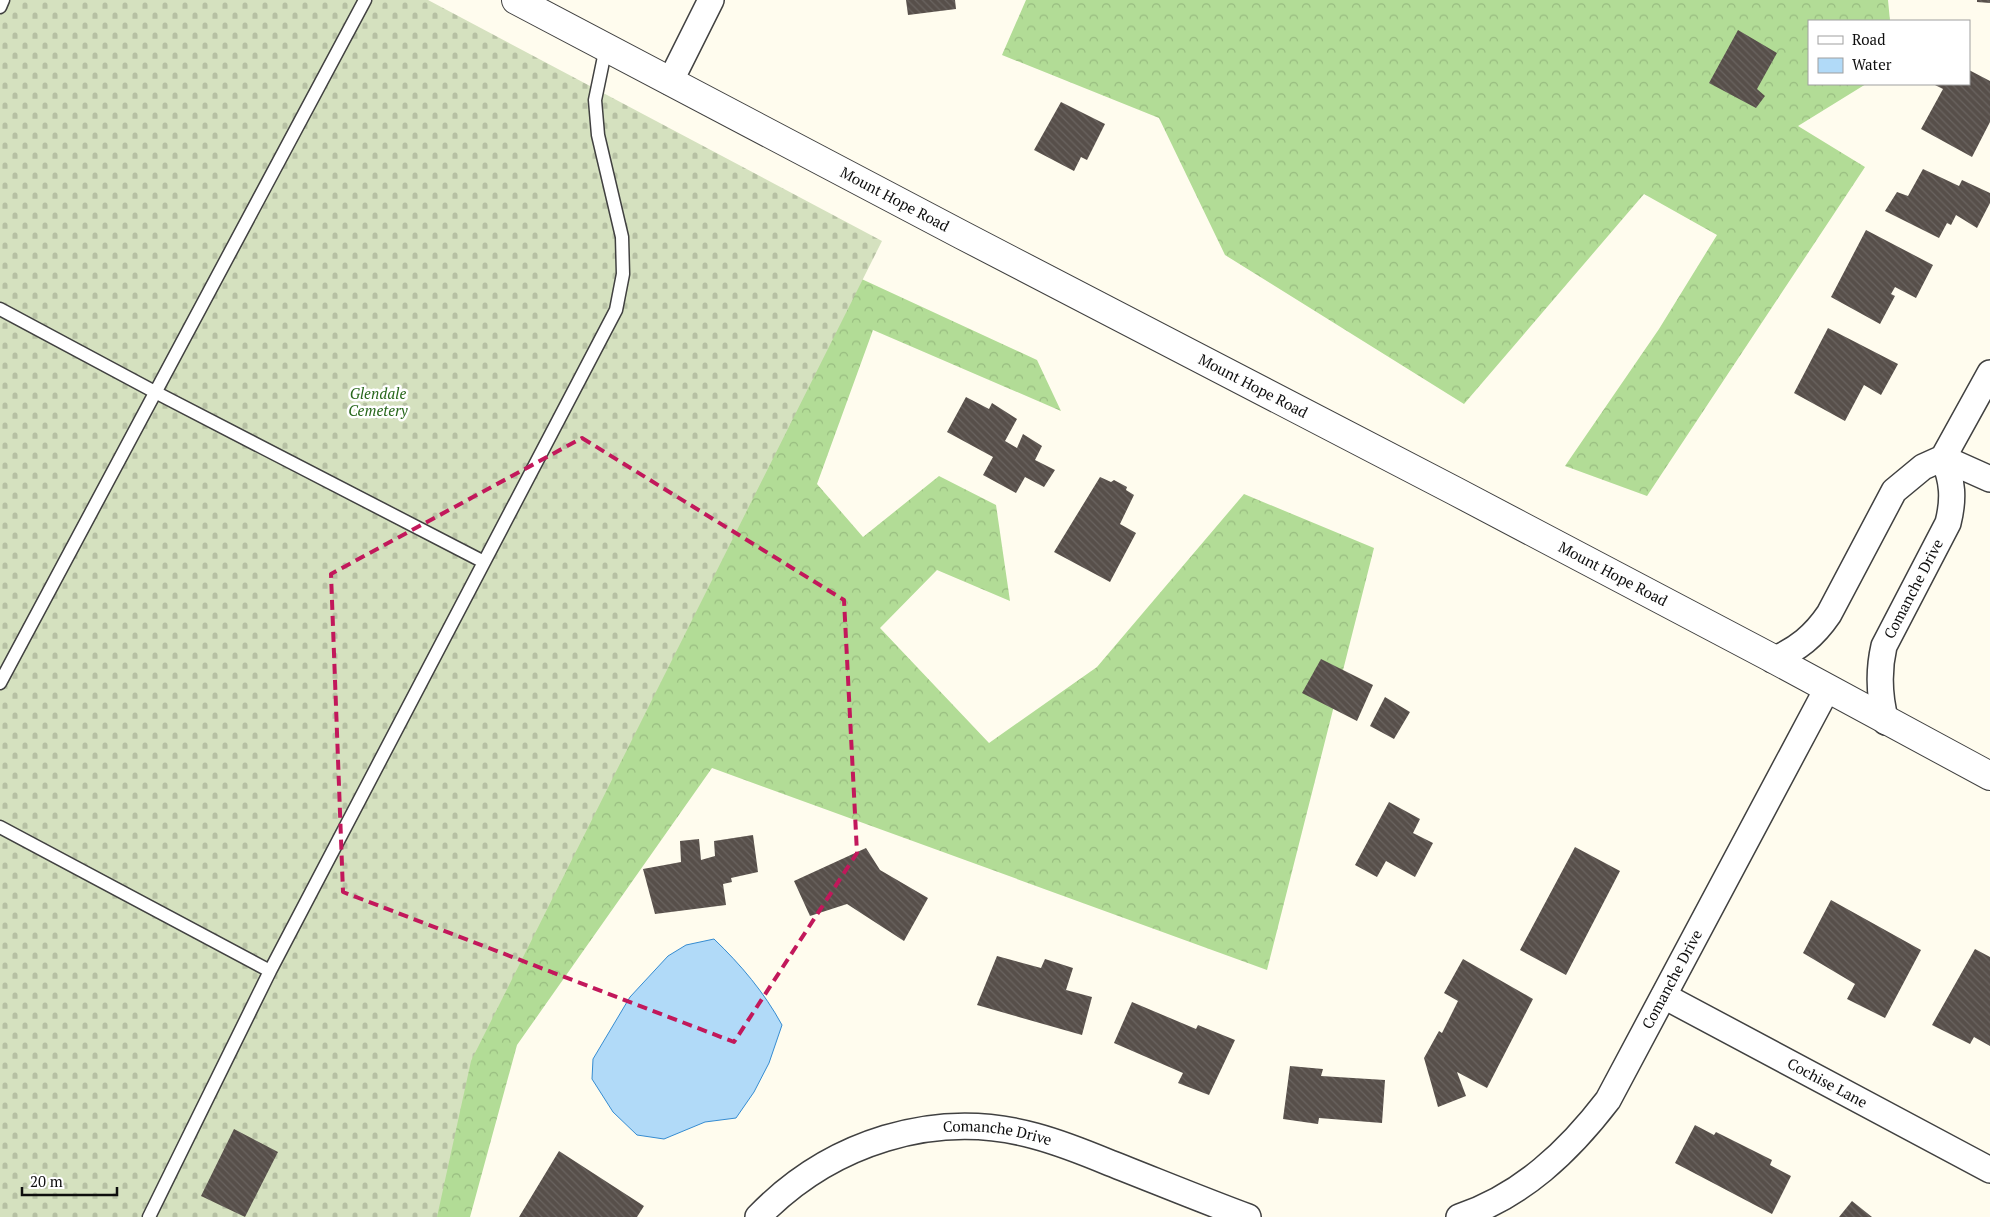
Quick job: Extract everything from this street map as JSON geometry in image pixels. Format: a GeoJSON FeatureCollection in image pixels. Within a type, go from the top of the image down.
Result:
{"type":"FeatureCollection","features":[{"type":"Feature","properties":{"kind":"street","name":"Mount Hope Road"},"geometry":{"type":"LineString","coordinates":[[516,0],[1455,491],[1990,776]]}},
{"type":"Feature","properties":{"kind":"street"},"geometry":{"type":"LineString","coordinates":[[670,82],[711,0]]}},
{"type":"Feature","properties":{"kind":"street"},"geometry":{"type":"LineString","coordinates":[[1774,660],[1791,652],[1807,641],[1820,627],[1829,614],[1894,491],[1923,467],[1943,458],[1990,373]]}},
{"type":"Feature","properties":{"kind":"street"},"geometry":{"type":"LineString","coordinates":[[1943,458],[1990,478]]}},
{"type":"Feature","properties":{"kind":"street","name":"Comanche Drive"},"geometry":{"type":"LineString","coordinates":[[1886,722],[1879,685],[1884,646],[1948,523],[1953,505],[1950,475],[1943,458]]}},
{"type":"Feature","properties":{"kind":"street","name":"Comanche Drive"},"geometry":{"type":"LineString","coordinates":[[1459,1217],[1498,1200],[1530,1180],[1559,1157],[1585,1130],[1608,1100],[1827,688]]}},
{"type":"Feature","properties":{"kind":"street","name":"Cochise Lane"},"geometry":{"type":"LineString","coordinates":[[1664,996],[1990,1170]]}},
{"type":"Feature","properties":{"kind":"street","name":"Comanche Drive"},"geometry":{"type":"LineString","coordinates":[[758,1217],[774,1200],[802,1178],[833,1159],[865,1144],[898,1134],[967,1126],[1001,1129],[1043,1138],[1248,1217]]}},
{"type":"Feature","properties":{"kind":"lane"},"geometry":{"type":"LineString","coordinates":[[0,6],[4,0]]}},
{"type":"Feature","properties":{"kind":"lane"},"geometry":{"type":"LineString","coordinates":[[0,683],[365,0]]}},
{"type":"Feature","properties":{"kind":"lane"},"geometry":{"type":"LineString","coordinates":[[149,1217],[270,972],[616,310],[622,288],[624,259],[622,237],[598,135],[596,100],[606,47]]}},
{"type":"Feature","properties":{"kind":"lane"},"geometry":{"type":"LineString","coordinates":[[0,309],[155,392],[484,562]]}},
{"type":"Feature","properties":{"kind":"lane"},"geometry":{"type":"LineString","coordinates":[[0,827],[270,972]]}},
{"type":"Feature","properties":{"kind":"highlighted area"},"geometry":{"type":"Polygon","coordinates":[[[582,438],[844,600],[857,853],[734,1042],[343,892],[331,574],[582,438]]]}},
{"type":"Feature","properties":{"kind":"green space","name":"Glendale Cemetery"},"geometry":{"type":"Polygon","coordinates":[[[0,0],[428,0],[882,241],[471,1061],[437,1217],[0,1217],[0,0]]]}},
{"type":"Feature","properties":{"kind":"green space"},"geometry":{"type":"Polygon","coordinates":[[[1026,0],[1888,0],[1890,20],[1808,20],[1808,85],[1864,85],[1798,126],[1865,167],[1647,496],[1565,466],[1659,329],[1717,235],[1644,194],[1464,404],[1225,255],[1159,118],[1002,55],[1026,0]]]}},
{"type":"Feature","properties":{"kind":"green space"},"geometry":{"type":"Polygon","coordinates":[[[736,221],[1037,360],[1061,411],[873,330],[817,484],[863,537],[939,476],[996,505],[1010,601],[937,570],[880,628],[989,743],[1097,667],[1244,494],[1374,548],[1267,970],[712,768],[517,1045],[470,1217],[269,1217],[736,221]]]}},
{"type":"Feature","properties":{"kind":"water"},"geometry":{"type":"Polygon","coordinates":[[[714,939],[751,979],[768,1001],[782,1025],[769,1063],[754,1092],[736,1118],[705,1122],[664,1139],[637,1135],[613,1112],[592,1079],[593,1059],[630,997],[668,956],[686,945],[714,939]]]}},
{"type":"Feature","properties":{"kind":"building"},"geometry":{"type":"Polygon","coordinates":[[[906,0],[955,0],[956,9],[908,15],[906,0]]]}},
{"type":"Feature","properties":{"kind":"building"},"geometry":{"type":"Polygon","coordinates":[[[1977,0],[1990,0],[1990,3],[1977,2],[1977,0]]]}},
{"type":"Feature","properties":{"kind":"building"},"geometry":{"type":"Polygon","coordinates":[[[1738,30],[1777,53],[1757,89],[1765,96],[1756,108],[1709,83],[1738,30]]]}},
{"type":"Feature","properties":{"kind":"building"},"geometry":{"type":"Polygon","coordinates":[[[1970,71],[1990,81],[1990,122],[1972,157],[1921,129],[1943,89],[1935,85],[1970,85],[1970,71]]]}},
{"type":"Feature","properties":{"kind":"building"},"geometry":{"type":"Polygon","coordinates":[[[1061,102],[1105,124],[1087,160],[1081,157],[1074,171],[1034,150],[1061,102]]]}},
{"type":"Feature","properties":{"kind":"building"},"geometry":{"type":"Polygon","coordinates":[[[1923,169],[1959,186],[1962,180],[1990,193],[1990,203],[1977,228],[1956,215],[1951,225],[1947,223],[1939,238],[1885,211],[1897,192],[1908,196],[1923,169]]]}},
{"type":"Feature","properties":{"kind":"building"},"geometry":{"type":"Polygon","coordinates":[[[1866,230],[1933,265],[1916,298],[1895,287],[1891,294],[1895,296],[1880,324],[1831,297],[1866,230]]]}},
{"type":"Feature","properties":{"kind":"building"},"geometry":{"type":"Polygon","coordinates":[[[1828,328],[1898,364],[1881,395],[1864,385],[1845,421],[1794,393],[1828,328]]]}},
{"type":"Feature","properties":{"kind":"building"},"geometry":{"type":"Polygon","coordinates":[[[966,397],[989,409],[992,403],[1017,419],[1005,441],[1017,448],[1023,434],[1042,446],[1035,460],[1055,470],[1044,487],[1025,477],[1016,493],[983,475],[993,457],[947,432],[966,397]]]}},
{"type":"Feature","properties":{"kind":"building"},"geometry":{"type":"Polygon","coordinates":[[[1100,477],[1111,482],[1114,480],[1127,487],[1126,490],[1134,495],[1120,524],[1136,533],[1110,582],[1054,552],[1100,477]]]}},
{"type":"Feature","properties":{"kind":"building"},"geometry":{"type":"Polygon","coordinates":[[[1321,659],[1373,685],[1357,721],[1302,693],[1321,659]]]}},
{"type":"Feature","properties":{"kind":"building"},"geometry":{"type":"Polygon","coordinates":[[[1385,697],[1410,712],[1394,739],[1370,726],[1385,697]]]}},
{"type":"Feature","properties":{"kind":"building"},"geometry":{"type":"Polygon","coordinates":[[[1389,802],[1420,819],[1413,833],[1433,843],[1415,877],[1386,861],[1377,877],[1355,865],[1389,802]]]}},
{"type":"Feature","properties":{"kind":"building"},"geometry":{"type":"Polygon","coordinates":[[[753,835],[758,872],[731,878],[732,882],[723,884],[726,905],[655,914],[643,869],[681,862],[680,841],[699,839],[701,860],[715,856],[714,841],[753,835]]]}},
{"type":"Feature","properties":{"kind":"building"},"geometry":{"type":"Polygon","coordinates":[[[1575,847],[1620,871],[1566,975],[1520,950],[1575,847]]]}},
{"type":"Feature","properties":{"kind":"building"},"geometry":{"type":"Polygon","coordinates":[[[866,848],[880,870],[928,898],[904,941],[847,904],[810,916],[794,881],[866,848]]]}},
{"type":"Feature","properties":{"kind":"building"},"geometry":{"type":"Polygon","coordinates":[[[1831,900],[1921,950],[1885,1018],[1847,999],[1855,984],[1803,953],[1831,900]]]}},
{"type":"Feature","properties":{"kind":"building"},"geometry":{"type":"Polygon","coordinates":[[[1975,949],[1990,957],[1990,1046],[1974,1037],[1970,1044],[1932,1025],[1975,949]]]}},
{"type":"Feature","properties":{"kind":"building"},"geometry":{"type":"Polygon","coordinates":[[[997,956],[1041,968],[1045,959],[1073,968],[1066,990],[1092,997],[1082,1035],[977,1005],[997,956]]]}},
{"type":"Feature","properties":{"kind":"building"},"geometry":{"type":"Polygon","coordinates":[[[1463,959],[1533,999],[1487,1088],[1457,1072],[1466,1096],[1438,1107],[1424,1058],[1439,1031],[1442,1033],[1458,1001],[1444,993],[1463,959]]]}},
{"type":"Feature","properties":{"kind":"building"},"geometry":{"type":"Polygon","coordinates":[[[1132,1002],[1196,1029],[1198,1025],[1235,1040],[1209,1095],[1178,1083],[1183,1073],[1114,1043],[1132,1002]]]}},
{"type":"Feature","properties":{"kind":"building"},"geometry":{"type":"Polygon","coordinates":[[[1290,1066],[1323,1069],[1321,1076],[1385,1080],[1382,1123],[1319,1118],[1318,1124],[1283,1119],[1290,1066]]]}},
{"type":"Feature","properties":{"kind":"building"},"geometry":{"type":"Polygon","coordinates":[[[1695,1125],[1714,1135],[1716,1132],[1772,1160],[1770,1165],[1791,1176],[1772,1214],[1675,1163],[1695,1125]]]}},
{"type":"Feature","properties":{"kind":"building"},"geometry":{"type":"Polygon","coordinates":[[[234,1129],[278,1152],[245,1217],[201,1196],[234,1129]]]}},
{"type":"Feature","properties":{"kind":"building"},"geometry":{"type":"Polygon","coordinates":[[[559,1151],[644,1206],[637,1217],[519,1217],[559,1151]]]}},
{"type":"Feature","properties":{"kind":"building"},"geometry":{"type":"Polygon","coordinates":[[[1852,1201],[1872,1217],[1839,1217],[1852,1201]]]}}]}
